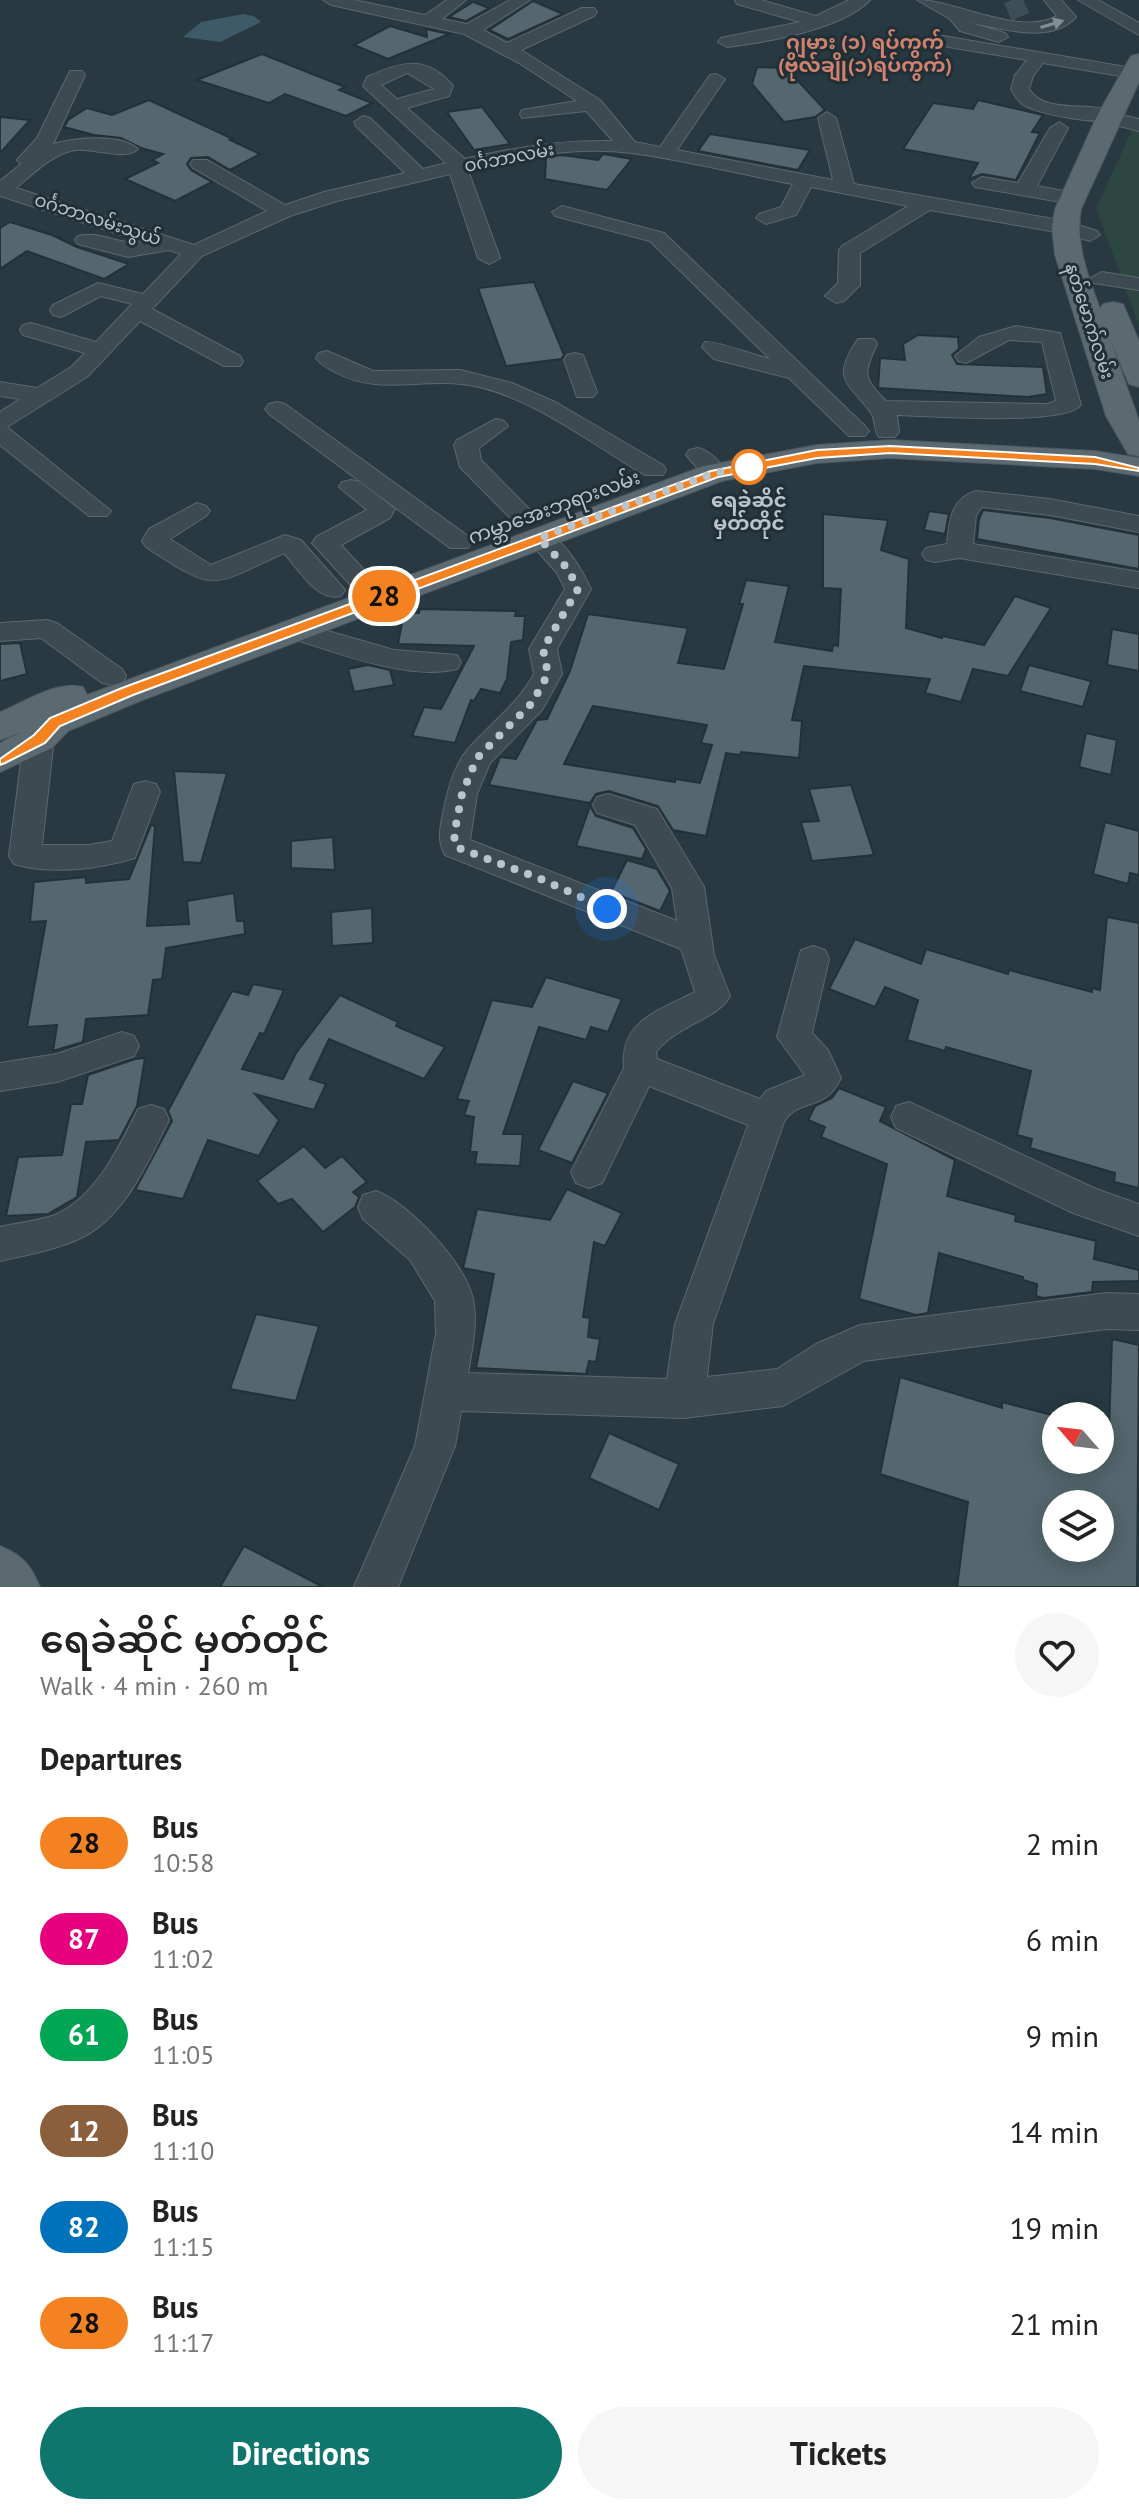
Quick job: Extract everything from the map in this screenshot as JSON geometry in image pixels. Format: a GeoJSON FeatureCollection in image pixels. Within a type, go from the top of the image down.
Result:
{"type":"FeatureCollection","features":[{"type":"Feature","properties":{"kind":"main road","name":"နတ်မောက်လမ်း"},"geometry":{"type":"LineString","coordinates":[[1137,72],[1119,127],[1068,255],[1121,416],[1139,446]]}},
{"type":"Feature","properties":{"kind":"main road","name":"နတ်မောက်လမ်း"},"geometry":{"type":"LineString","coordinates":[[1119,127],[1072,198],[1078,231],[1102,278],[1139,378]]}},
{"type":"Feature","properties":{"kind":"main road"},"geometry":{"type":"LineString","coordinates":[[1090,450],[1121,416]]}},
{"type":"Feature","properties":{"kind":"main road","name":"ကမ္ဘာအေးဘုရားလမ်း"},"geometry":{"type":"LineString","coordinates":[[0,759],[112,676],[775,440],[874,423],[1090,450],[1139,467]]}},
{"type":"Feature","properties":{"kind":"main road"},"geometry":{"type":"LineString","coordinates":[[1090,450],[1139,446]]}},
{"type":"Feature","properties":{"kind":"main road","name":"ကမ္ဘာအေးဘုရားလမ်း"},"geometry":{"type":"LineString","coordinates":[[0,746],[49,722],[293,630],[357,589],[459,542],[532,528],[654,470],[890,449],[1090,450]]}},
{"type":"Feature","properties":{"kind":"main road"},"geometry":{"type":"LineString","coordinates":[[0,714],[49,722]]}},
{"type":"Feature","properties":{"kind":"main road","name":"ကမ္ဘာအေးဘုရားလမ်း"},"geometry":{"type":"LineString","coordinates":[[0,727],[49,722]]}},
{"type":"Feature","properties":{"kind":"main road"},"geometry":{"type":"LineString","coordinates":[[0,1573],[13,1587]]}},
{"type":"Feature","properties":{"kind":"street"},"geometry":{"type":"LineString","coordinates":[[338,0],[470,30],[508,49],[593,104],[629,147]]}},
{"type":"Feature","properties":{"kind":"street"},"geometry":{"type":"LineString","coordinates":[[431,19],[458,0]]}},
{"type":"Feature","properties":{"kind":"street"},"geometry":{"type":"LineString","coordinates":[[470,30],[522,0]]}},
{"type":"Feature","properties":{"kind":"street"},"geometry":{"type":"LineString","coordinates":[[743,0],[820,22]]}},
{"type":"Feature","properties":{"kind":"street"},"geometry":{"type":"LineString","coordinates":[[727,42],[781,35],[820,22],[862,0]]}},
{"type":"Feature","properties":{"kind":"street"},"geometry":{"type":"LineString","coordinates":[[925,0],[956,15],[1005,17],[1039,28],[1067,17],[1052,0]]}},
{"type":"Feature","properties":{"kind":"street"},"geometry":{"type":"LineString","coordinates":[[1086,0],[1139,30]]}},
{"type":"Feature","properties":{"kind":"street"},"geometry":{"type":"LineString","coordinates":[[508,49],[588,12]]}},
{"type":"Feature","properties":{"kind":"street"},"geometry":{"type":"LineString","coordinates":[[956,15],[966,27],[981,33],[1137,72]]}},
{"type":"Feature","properties":{"kind":"street"},"geometry":{"type":"LineString","coordinates":[[943,41],[1137,72]]}},
{"type":"Feature","properties":{"kind":"street"},"geometry":{"type":"LineString","coordinates":[[1039,57],[1019,81],[1018,91],[1022,97],[1040,106],[1119,127]]}},
{"type":"Feature","properties":{"kind":"street"},"geometry":{"type":"LineString","coordinates":[[1,186],[46,140],[76,75]]}},
{"type":"Feature","properties":{"kind":"street"},"geometry":{"type":"LineString","coordinates":[[665,154],[716,79]]}},
{"type":"Feature","properties":{"kind":"street"},"geometry":{"type":"LineString","coordinates":[[529,114],[593,104]]}},
{"type":"Feature","properties":{"kind":"street"},"geometry":{"type":"LineString","coordinates":[[393,106],[459,166],[489,258]]}},
{"type":"Feature","properties":{"kind":"street"},"geometry":{"type":"LineString","coordinates":[[827,118],[845,188]]}},
{"type":"Feature","properties":{"kind":"street"},"geometry":{"type":"LineString","coordinates":[[363,122],[418,175]]}},
{"type":"Feature","properties":{"kind":"street"},"geometry":{"type":"LineString","coordinates":[[1024,191],[1059,128]]}},
{"type":"Feature","properties":{"kind":"street"},"geometry":{"type":"LineString","coordinates":[[1,186],[60,146],[87,141],[128,149]]}},
{"type":"Feature","properties":{"kind":"street","name":"ဝင်္ဂဘာလမ်း"},"geometry":{"type":"LineString","coordinates":[[0,422],[79,372],[195,252],[283,212],[331,196],[554,147],[629,147],[1078,231]]}},
{"type":"Feature","properties":{"kind":"street"},"geometry":{"type":"LineString","coordinates":[[200,164],[283,212]]}},
{"type":"Feature","properties":{"kind":"street"},"geometry":{"type":"LineString","coordinates":[[766,218],[789,211],[805,180]]}},
{"type":"Feature","properties":{"kind":"street"},"geometry":{"type":"LineString","coordinates":[[982,183],[1072,198]]}},
{"type":"Feature","properties":{"kind":"street","name":"ဝင်္ဂဘာလမ်းသွယ်"},"geometry":{"type":"LineString","coordinates":[[1,186],[195,252]]}},
{"type":"Feature","properties":{"kind":"street"},"geometry":{"type":"LineString","coordinates":[[836,296],[849,285],[849,250],[927,203]]}},
{"type":"Feature","properties":{"kind":"street"},"geometry":{"type":"LineString","coordinates":[[562,212],[657,237],[794,372],[874,423],[1048,411],[1069,405],[1052,338],[1028,330],[989,337],[966,356]]}},
{"type":"Feature","properties":{"kind":"street"},"geometry":{"type":"LineString","coordinates":[[85,240],[128,251],[173,243]]}},
{"type":"Feature","properties":{"kind":"street"},"geometry":{"type":"LineString","coordinates":[[1102,278],[1139,284]]}},
{"type":"Feature","properties":{"kind":"street"},"geometry":{"type":"LineString","coordinates":[[61,310],[98,289],[142,306],[232,361]]}},
{"type":"Feature","properties":{"kind":"street"},"geometry":{"type":"LineString","coordinates":[[31,330],[99,350]]}},
{"type":"Feature","properties":{"kind":"street"},"geometry":{"type":"LineString","coordinates":[[866,344],[853,368],[857,388],[874,423]]}},
{"type":"Feature","properties":{"kind":"street"},"geometry":{"type":"LineString","coordinates":[[713,347],[722,354],[794,372]]}},
{"type":"Feature","properties":{"kind":"street"},"geometry":{"type":"LineString","coordinates":[[327,358],[349,373],[370,380],[404,382],[460,377],[494,385],[523,395],[654,470]]}},
{"type":"Feature","properties":{"kind":"street"},"geometry":{"type":"LineString","coordinates":[[575,360],[585,392]]}},
{"type":"Feature","properties":{"kind":"street"},"geometry":{"type":"LineString","coordinates":[[0,389],[43,396]]}},
{"type":"Feature","properties":{"kind":"street"},"geometry":{"type":"LineString","coordinates":[[277,409],[459,542]]}},
{"type":"Feature","properties":{"kind":"street"},"geometry":{"type":"LineString","coordinates":[[496,426],[466,445],[469,462],[568,569],[578,589],[543,649],[548,674],[532,703],[477,758],[462,794],[454,835],[456,847],[697,942]]}},
{"type":"Feature","properties":{"kind":"street"},"geometry":{"type":"LineString","coordinates":[[0,433],[98,511]]}},
{"type":"Feature","properties":{"kind":"street"},"geometry":{"type":"LineString","coordinates":[[351,487],[382,509],[381,513],[325,543],[357,589]]}},
{"type":"Feature","properties":{"kind":"street"},"geometry":{"type":"LineString","coordinates":[[1139,524],[1050,507],[976,499],[963,513],[947,552],[1139,580]]}},
{"type":"Feature","properties":{"kind":"street"},"geometry":{"type":"LineString","coordinates":[[197,511],[158,535],[155,541],[205,573],[217,574],[285,543],[357,589]]}},
{"type":"Feature","properties":{"kind":"street"},"geometry":{"type":"LineString","coordinates":[[0,632],[47,629],[112,676]]}},
{"type":"Feature","properties":{"kind":"street"},"geometry":{"type":"LineString","coordinates":[[293,630],[394,659],[447,662]]}},
{"type":"Feature","properties":{"kind":"street"},"geometry":{"type":"LineString","coordinates":[[49,722],[25,856],[89,857],[124,850],[145,792]]}},
{"type":"Feature","properties":{"kind":"street"},"geometry":{"type":"LineString","coordinates":[[589,1172],[641,1068],[639,1050],[652,1031],[678,1013],[710,1001],[713,996],[706,983],[688,887],[649,820],[608,805]]}},
{"type":"Feature","properties":{"kind":"street"},"geometry":{"type":"LineString","coordinates":[[684,1399],[694,1324],[768,1117],[778,1101],[815,1089],[824,1078],[816,1060],[794,1037],[813,959]]}},
{"type":"Feature","properties":{"kind":"street"},"geometry":{"type":"LineString","coordinates":[[0,1077],[57,1068],[122,1046]]}},
{"type":"Feature","properties":{"kind":"street"},"geometry":{"type":"LineString","coordinates":[[641,1068],[768,1117]]}},
{"type":"Feature","properties":{"kind":"street"},"geometry":{"type":"LineString","coordinates":[[909,1117],[1086,1202],[1139,1220]]}},
{"type":"Feature","properties":{"kind":"street"},"geometry":{"type":"LineString","coordinates":[[0,1244],[69,1226],[100,1201],[134,1155],[151,1120]]}},
{"type":"Feature","properties":{"kind":"street"},"geometry":{"type":"LineString","coordinates":[[376,1207],[423,1248],[454,1298],[455,1333],[435,1446],[376,1587]]}},
{"type":"Feature","properties":{"kind":"street"},"geometry":{"type":"LineString","coordinates":[[447,1391],[684,1399],[783,1387],[830,1357],[875,1340],[1106,1311],[1139,1312]]}},
{"type":"Feature","properties":{"kind":"green space"},"geometry":{"type":"Polygon","coordinates":[[[1139,115],[1139,326],[1096,208],[1139,115]]]}},
{"type":"Feature","properties":{"kind":"water"},"geometry":{"type":"Polygon","coordinates":[[[243,14],[254,16],[261,22],[220,42],[183,37],[201,22],[243,14]]]}},
{"type":"Feature","properties":{"kind":"building"},"geometry":{"type":"Polygon","coordinates":[[[533,1],[563,14],[508,39],[489,30],[533,1]]]}},
{"type":"Feature","properties":{"kind":"building"},"geometry":{"type":"Polygon","coordinates":[[[473,2],[489,8],[466,21],[449,17],[473,2]]]}},
{"type":"Feature","properties":{"kind":"building"},"geometry":{"type":"Polygon","coordinates":[[[390,26],[427,37],[426,29],[449,34],[388,59],[354,45],[390,26]]]}},
{"type":"Feature","properties":{"kind":"building"},"geometry":{"type":"Polygon","coordinates":[[[262,54],[345,87],[339,90],[372,103],[346,116],[285,94],[269,103],[197,80],[262,54]]]}},
{"type":"Feature","properties":{"kind":"building"},"geometry":{"type":"Polygon","coordinates":[[[757,67],[786,68],[825,110],[815,117],[784,122],[752,84],[757,67]]]}},
{"type":"Feature","properties":{"kind":"building"},"geometry":{"type":"Polygon","coordinates":[[[149,100],[260,154],[230,170],[208,157],[191,158],[187,164],[191,170],[212,182],[175,201],[125,179],[158,163],[152,160],[163,154],[121,138],[64,127],[68,120],[87,108],[112,115],[149,100]]]}},
{"type":"Feature","properties":{"kind":"building"},"geometry":{"type":"Polygon","coordinates":[[[978,100],[1043,115],[1032,132],[1040,133],[1016,180],[982,174],[969,179],[978,163],[903,149],[933,103],[973,109],[978,100]]]}},
{"type":"Feature","properties":{"kind":"building"},"geometry":{"type":"Polygon","coordinates":[[[482,107],[510,144],[474,150],[447,112],[482,107]]]}},
{"type":"Feature","properties":{"kind":"building"},"geometry":{"type":"Polygon","coordinates":[[[0,117],[30,120],[0,153],[0,117]]]}},
{"type":"Feature","properties":{"kind":"building"},"geometry":{"type":"Polygon","coordinates":[[[710,134],[810,150],[798,170],[698,151],[710,134]]]}},
{"type":"Feature","properties":{"kind":"building"},"geometry":{"type":"Polygon","coordinates":[[[603,154],[632,159],[607,190],[545,179],[546,157],[562,155],[598,160],[603,154]]]}},
{"type":"Feature","properties":{"kind":"building"},"geometry":{"type":"Polygon","coordinates":[[[10,222],[129,264],[104,279],[27,251],[0,269],[0,228],[10,222]]]}},
{"type":"Feature","properties":{"kind":"building"},"geometry":{"type":"Polygon","coordinates":[[[534,282],[564,355],[561,359],[506,366],[478,288],[534,282]]]}},
{"type":"Feature","properties":{"kind":"building"},"geometry":{"type":"Polygon","coordinates":[[[918,335],[958,337],[959,349],[952,355],[957,364],[1043,367],[1047,394],[1028,397],[878,388],[880,358],[905,360],[903,344],[918,335]]]}},
{"type":"Feature","properties":{"kind":"building"},"geometry":{"type":"Polygon","coordinates":[[[983,510],[1050,518],[1139,535],[1139,569],[977,539],[983,510]]]}},
{"type":"Feature","properties":{"kind":"building"},"geometry":{"type":"Polygon","coordinates":[[[929,511],[949,514],[945,534],[924,530],[929,511]]]}},
{"type":"Feature","properties":{"kind":"building"},"geometry":{"type":"Polygon","coordinates":[[[823,514],[888,520],[881,550],[909,559],[906,628],[984,645],[1015,596],[1051,608],[1008,676],[973,669],[961,702],[925,693],[930,679],[804,666],[792,720],[802,721],[799,758],[726,753],[706,836],[673,830],[658,806],[609,791],[596,794],[590,803],[489,785],[500,757],[516,759],[537,720],[547,719],[570,671],[588,614],[688,628],[678,663],[724,669],[743,604],[739,604],[746,580],[789,586],[775,642],[832,651],[833,645],[838,646],[841,589],[823,588],[823,514]],[[593,706],[564,764],[675,782],[675,779],[700,783],[712,745],[701,743],[707,725],[593,706]]]}},
{"type":"Feature","properties":{"kind":"building"},"geometry":{"type":"Polygon","coordinates":[[[420,609],[516,611],[515,616],[525,616],[523,640],[511,642],[507,679],[500,693],[481,689],[474,701],[471,700],[455,743],[412,736],[424,707],[441,709],[474,646],[398,644],[404,613],[419,613],[420,609]]]}},
{"type":"Feature","properties":{"kind":"building"},"geometry":{"type":"Polygon","coordinates":[[[1112,629],[1139,634],[1139,671],[1107,665],[1112,629]]]}},
{"type":"Feature","properties":{"kind":"building"},"geometry":{"type":"Polygon","coordinates":[[[20,643],[27,674],[0,681],[0,644],[20,643]]]}},
{"type":"Feature","properties":{"kind":"building"},"geometry":{"type":"Polygon","coordinates":[[[368,665],[390,670],[394,685],[354,692],[348,669],[368,665]]]}},
{"type":"Feature","properties":{"kind":"building"},"geometry":{"type":"Polygon","coordinates":[[[1029,665],[1091,681],[1083,707],[1020,691],[1029,665]]]}},
{"type":"Feature","properties":{"kind":"building"},"geometry":{"type":"Polygon","coordinates":[[[1086,733],[1117,740],[1111,775],[1079,767],[1086,733]]]}},
{"type":"Feature","properties":{"kind":"building"},"geometry":{"type":"Polygon","coordinates":[[[174,771],[227,773],[201,863],[183,862],[174,771]]]}},
{"type":"Feature","properties":{"kind":"building"},"geometry":{"type":"Polygon","coordinates":[[[851,785],[874,855],[812,861],[801,822],[819,821],[809,789],[851,785]]]}},
{"type":"Feature","properties":{"kind":"building"},"geometry":{"type":"Polygon","coordinates":[[[590,806],[596,816],[633,828],[646,849],[642,859],[576,846],[590,806]]]}},
{"type":"Feature","properties":{"kind":"building"},"geometry":{"type":"Polygon","coordinates":[[[1105,822],[1139,831],[1139,875],[1130,873],[1128,884],[1093,874],[1105,822]]]}},
{"type":"Feature","properties":{"kind":"building"},"geometry":{"type":"Polygon","coordinates":[[[151,825],[155,826],[147,926],[189,924],[187,901],[234,893],[237,921],[244,921],[245,934],[166,948],[162,979],[153,980],[148,1015],[86,1019],[83,1042],[53,1051],[57,1025],[27,1027],[46,921],[30,922],[34,882],[86,877],[86,883],[129,879],[151,825]]]}},
{"type":"Feature","properties":{"kind":"building"},"geometry":{"type":"Polygon","coordinates":[[[333,837],[335,870],[291,868],[291,841],[333,837]]]}},
{"type":"Feature","properties":{"kind":"building"},"geometry":{"type":"Polygon","coordinates":[[[627,860],[657,869],[670,891],[660,911],[611,892],[627,860]]]}},
{"type":"Feature","properties":{"kind":"building"},"geometry":{"type":"Polygon","coordinates":[[[372,908],[373,943],[332,946],[331,912],[372,908]]]}},
{"type":"Feature","properties":{"kind":"building"},"geometry":{"type":"Polygon","coordinates":[[[1107,917],[1139,923],[1139,1188],[1114,1182],[1115,1173],[1030,1148],[1032,1139],[1017,1135],[1031,1071],[946,1047],[945,1051],[907,1040],[918,1000],[885,987],[875,1007],[829,989],[855,939],[921,964],[926,949],[1008,974],[1009,970],[1092,992],[1092,988],[1100,990],[1107,917]]]}},
{"type":"Feature","properties":{"kind":"building"},"geometry":{"type":"Polygon","coordinates":[[[546,977],[622,999],[608,1032],[591,1027],[586,1040],[539,1027],[503,1134],[523,1134],[520,1166],[475,1164],[477,1152],[470,1152],[474,1117],[464,1115],[469,1101],[457,1099],[492,1000],[532,1007],[546,977]]]}},
{"type":"Feature","properties":{"kind":"building"},"geometry":{"type":"Polygon","coordinates":[[[253,984],[284,990],[264,1034],[260,1033],[242,1069],[283,1079],[296,1053],[340,995],[398,1022],[396,1026],[445,1047],[424,1079],[329,1039],[310,1079],[326,1084],[314,1110],[255,1094],[279,1120],[259,1156],[208,1140],[183,1199],[135,1190],[172,1121],[168,1111],[232,991],[248,995],[253,984]]]}},
{"type":"Feature","properties":{"kind":"building"},"geometry":{"type":"Polygon","coordinates":[[[145,1058],[137,1106],[119,1140],[86,1142],[77,1197],[48,1214],[6,1216],[18,1157],[62,1155],[71,1104],[82,1104],[88,1075],[145,1058]]]}},
{"type":"Feature","properties":{"kind":"building"},"geometry":{"type":"Polygon","coordinates":[[[573,1081],[608,1093],[572,1163],[538,1150],[573,1081]]]}},
{"type":"Feature","properties":{"kind":"building"},"geometry":{"type":"Polygon","coordinates":[[[839,1088],[886,1107],[880,1121],[955,1160],[947,1196],[1016,1215],[1015,1221],[1096,1241],[1094,1259],[1139,1270],[1139,1281],[1093,1282],[1092,1292],[1043,1298],[1036,1296],[1037,1284],[1023,1280],[1023,1277],[939,1253],[928,1313],[916,1315],[859,1299],[887,1164],[821,1137],[825,1127],[808,1120],[815,1106],[832,1098],[839,1088]]]}},
{"type":"Feature","properties":{"kind":"building"},"geometry":{"type":"Polygon","coordinates":[[[304,1146],[325,1168],[342,1156],[367,1182],[353,1192],[359,1197],[355,1207],[323,1232],[292,1199],[278,1204],[257,1181],[304,1146]]]}},
{"type":"Feature","properties":{"kind":"building"},"geometry":{"type":"Polygon","coordinates":[[[567,1189],[622,1213],[605,1246],[594,1242],[583,1317],[590,1318],[588,1337],[600,1339],[596,1362],[589,1361],[586,1374],[476,1368],[494,1274],[463,1268],[477,1209],[550,1220],[567,1189]]]}},
{"type":"Feature","properties":{"kind":"building"},"geometry":{"type":"Polygon","coordinates":[[[256,1314],[319,1326],[296,1401],[230,1389],[256,1314]]]}},
{"type":"Feature","properties":{"kind":"building"},"geometry":{"type":"Polygon","coordinates":[[[1112,1339],[1139,1345],[1137,1587],[957,1587],[968,1502],[880,1474],[900,1377],[1002,1408],[1002,1402],[1042,1412],[1042,1474],[1114,1474],[1114,1402],[1110,1402],[1112,1339]]]}},
{"type":"Feature","properties":{"kind":"building"},"geometry":{"type":"Polygon","coordinates":[[[609,1433],[679,1464],[659,1510],[589,1478],[609,1433]]]}},
{"type":"Feature","properties":{"kind":"building"},"geometry":{"type":"Polygon","coordinates":[[[244,1546],[323,1587],[220,1587],[244,1546]]]}},
{"type":"Feature","properties":{"kind":"tunnel"},"geometry":{"type":"LineString","coordinates":[[1008,12],[1030,2]]}},
{"type":"Feature","properties":{"kind":"bus line","name":"28"},"geometry":{"type":"LineString","coordinates":[[0,759],[39,739],[55,722],[127,692],[715,473],[817,454],[890,449],[1095,460],[1139,468]]}},
{"type":"Feature","properties":{"kind":"place","name":"ရေခဲဆိုင် မှတ်တိုင်"},"geometry":{"type":"Point","coordinates":[749,467]}},
{"type":"Feature","properties":{"kind":"district","name":"ဂျမား (၁) ရပ်ကွက် (ဗိုလ်ချို(၁)ရပ်ကွက်)"},"geometry":{"type":"Point","coordinates":[865,54]}},
{"type":"Feature","properties":{"kind":"route"},"geometry":{"type":"LineString","coordinates":[[607,909],[541,879],[462,852],[456,847],[454,835],[462,794],[477,758],[532,703],[548,674],[543,649],[578,589],[568,569],[539,538],[715,473],[749,467]]}}]}
